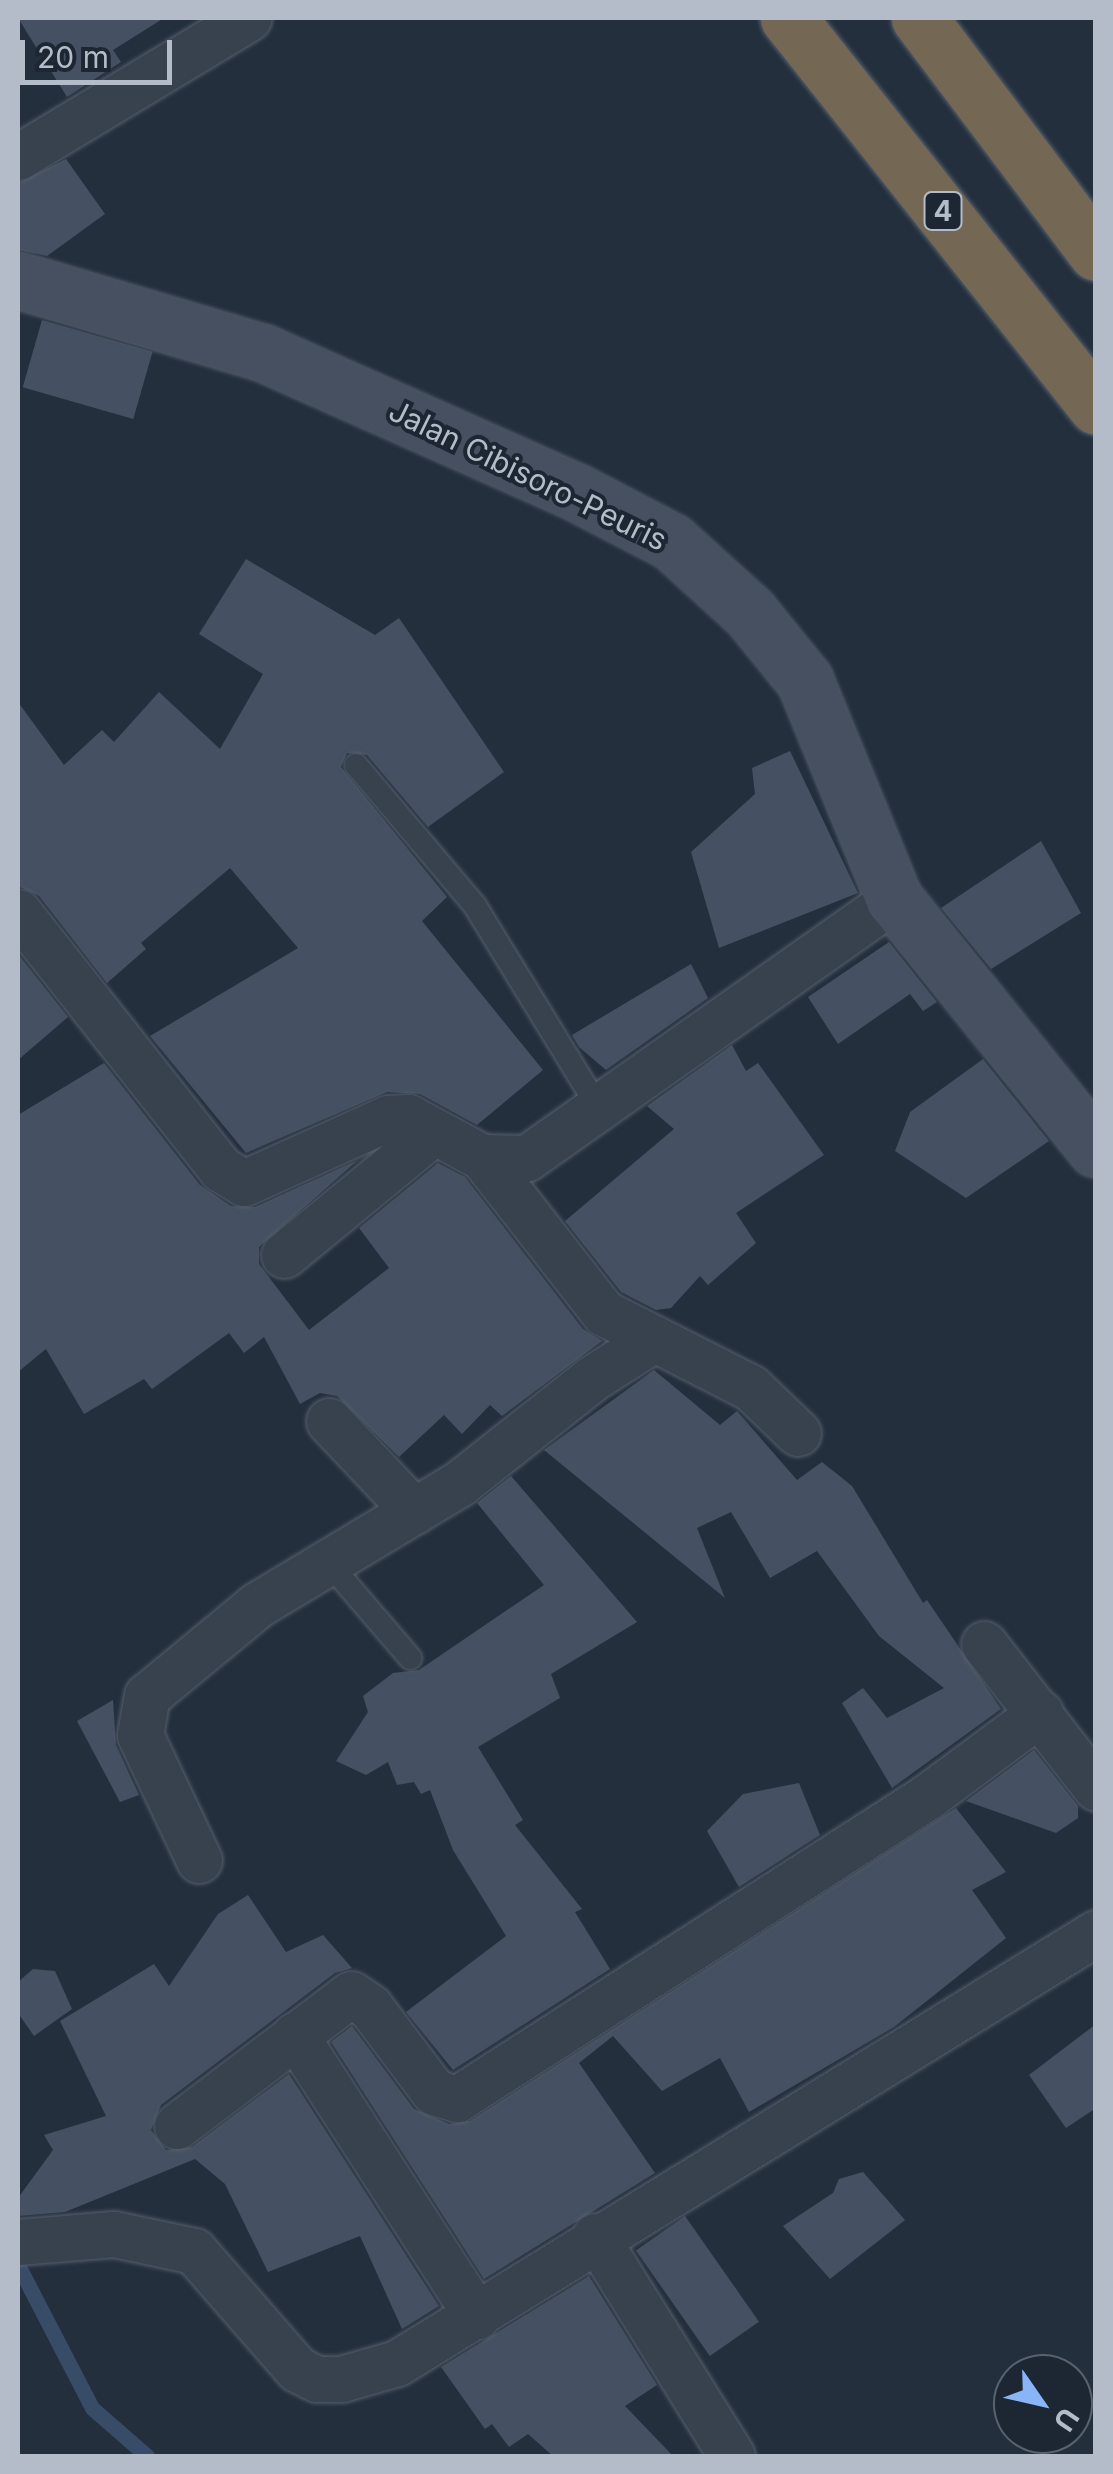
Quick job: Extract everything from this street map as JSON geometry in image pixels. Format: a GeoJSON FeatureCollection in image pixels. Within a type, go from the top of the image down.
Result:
{"type":"FeatureCollection","features":[{"type":"Feature","properties":{"kind":"highway","name":"4"},"geometry":{"type":"LineString","coordinates":[[788,18],[1096,406]]}},
{"type":"Feature","properties":{"kind":"highway"},"geometry":{"type":"LineString","coordinates":[[919,18],[1096,253]]}},
{"type":"Feature","properties":{"kind":"street"},"geometry":{"type":"LineString","coordinates":[[18,157],[248,18]]}},
{"type":"Feature","properties":{"kind":"street","name":"Jalan Cibisoro-Peuris"},"geometry":{"type":"LineString","coordinates":[[18,280],[264,353],[576,492],[672,542],[750,613],[806,681],[894,899],[1096,1149]]}},
{"type":"Feature","properties":{"kind":"street"},"geometry":{"type":"LineString","coordinates":[[482,1157],[527,1158],[894,899]]}},
{"type":"Feature","properties":{"kind":"street"},"geometry":{"type":"LineString","coordinates":[[18,912],[33,970],[237,1181],[257,1178],[388,1118],[408,1117],[482,1157],[604,1313],[751,1388],[798,1432]]}},
{"type":"Feature","properties":{"kind":"street"},"geometry":{"type":"LineString","coordinates":[[284,1255],[434,1132]]}},
{"type":"Feature","properties":{"kind":"street"},"geometry":{"type":"LineString","coordinates":[[200,1860],[140,1735],[147,1696],[258,1605],[414,1512],[654,1339]]}},
{"type":"Feature","properties":{"kind":"street"},"geometry":{"type":"LineString","coordinates":[[329,1421],[414,1512]]}},
{"type":"Feature","properties":{"kind":"street"},"geometry":{"type":"LineString","coordinates":[[984,1644],[1096,1788]]}},
{"type":"Feature","properties":{"kind":"street"},"geometry":{"type":"LineString","coordinates":[[176,2126],[351,1994],[361,1996],[434,2092],[456,2099],[928,1798],[1040,1713]]}},
{"type":"Feature","properties":{"kind":"street"},"geometry":{"type":"LineString","coordinates":[[18,2242],[114,2234],[194,2251],[297,2369],[317,2378],[397,2363],[477,2316],[596,2236],[1096,1933]]}},
{"type":"Feature","properties":{"kind":"street"},"geometry":{"type":"LineString","coordinates":[[295,2034],[477,2316]]}},
{"type":"Feature","properties":{"kind":"street"},"geometry":{"type":"LineString","coordinates":[[596,2236],[732,2456]]}},
{"type":"Feature","properties":{"kind":"lane"},"geometry":{"type":"LineString","coordinates":[[356,765],[475,906],[600,1110]]}},
{"type":"Feature","properties":{"kind":"lane"},"geometry":{"type":"LineString","coordinates":[[327,1561],[410,1658]]}},
{"type":"Feature","properties":{"kind":"building"},"geometry":{"type":"Polygon","coordinates":[[[18,18],[164,18],[113,50],[121,62],[67,97],[18,18]]]}},
{"type":"Feature","properties":{"kind":"building"},"geometry":{"type":"Polygon","coordinates":[[[66,159],[105,214],[47,256],[18,250],[18,183],[66,159]]]}},
{"type":"Feature","properties":{"kind":"building"},"geometry":{"type":"Polygon","coordinates":[[[42,320],[153,352],[133,419],[23,387],[42,320]]]}},
{"type":"Feature","properties":{"kind":"building"},"geometry":{"type":"Polygon","coordinates":[[[246,559],[375,635],[399,618],[504,772],[428,827],[367,755],[347,753],[341,767],[447,897],[422,921],[543,1070],[477,1125],[420,1094],[387,1092],[246,1153],[150,1036],[298,948],[230,868],[141,943],[146,949],[107,983],[39,896],[18,886],[18,702],[64,765],[102,730],[114,742],[159,692],[220,749],[263,674],[199,634],[246,559]]]}},
{"type":"Feature","properties":{"kind":"building"},"geometry":{"type":"Polygon","coordinates":[[[790,751],[858,893],[719,948],[691,852],[755,794],[752,768],[790,751]]]}},
{"type":"Feature","properties":{"kind":"building"},"geometry":{"type":"Polygon","coordinates":[[[1041,841],[1081,913],[991,969],[941,908],[1041,841]]]}},
{"type":"Feature","properties":{"kind":"building"},"geometry":{"type":"Polygon","coordinates":[[[889,942],[937,1002],[923,1011],[910,994],[838,1044],[808,997],[889,942]]]}},
{"type":"Feature","properties":{"kind":"building"},"geometry":{"type":"Polygon","coordinates":[[[18,954],[68,1017],[18,1060],[18,954]]]}},
{"type":"Feature","properties":{"kind":"building"},"geometry":{"type":"Polygon","coordinates":[[[691,964],[708,998],[606,1070],[579,1047],[572,1035],[691,964]]]}},
{"type":"Feature","properties":{"kind":"building"},"geometry":{"type":"Polygon","coordinates":[[[732,1045],[746,1071],[758,1063],[824,1155],[736,1213],[756,1243],[708,1285],[700,1276],[671,1308],[656,1310],[621,1292],[565,1221],[674,1129],[647,1106],[732,1045]]]}},
{"type":"Feature","properties":{"kind":"building"},"geometry":{"type":"Polygon","coordinates":[[[983,1059],[1049,1141],[966,1198],[895,1151],[910,1112],[983,1059]]]}},
{"type":"Feature","properties":{"kind":"building"},"geometry":{"type":"Polygon","coordinates":[[[104,1063],[200,1185],[231,1206],[255,1207],[358,1160],[259,1247],[259,1264],[309,1330],[389,1268],[359,1228],[438,1163],[465,1177],[583,1329],[602,1341],[502,1416],[490,1405],[462,1434],[444,1415],[399,1457],[337,1396],[320,1393],[300,1404],[264,1337],[244,1353],[229,1333],[152,1389],[144,1379],[84,1414],[46,1349],[18,1372],[18,1115],[104,1063]]]}},
{"type":"Feature","properties":{"kind":"building"},"geometry":{"type":"Polygon","coordinates":[[[654,1370],[720,1425],[737,1411],[797,1480],[822,1462],[852,1486],[923,1603],[927,1600],[1001,1709],[892,1788],[842,1703],[863,1688],[887,1718],[944,1688],[879,1636],[817,1551],[770,1578],[731,1512],[697,1528],[725,1598],[544,1450],[654,1370]]]}},
{"type":"Feature","properties":{"kind":"building"},"geometry":{"type":"Polygon","coordinates":[[[511,1476],[637,1622],[551,1674],[560,1698],[478,1747],[523,1820],[515,1825],[582,1909],[575,1912],[610,1969],[453,2070],[406,2012],[506,1936],[453,1850],[430,1790],[421,1794],[414,1782],[397,1785],[388,1762],[366,1775],[336,1761],[368,1712],[363,1696],[393,1673],[419,1670],[544,1585],[477,1503],[511,1476]]]}},
{"type":"Feature","properties":{"kind":"building"},"geometry":{"type":"Polygon","coordinates":[[[113,1700],[116,1745],[139,1795],[120,1802],[77,1721],[113,1700]]]}},
{"type":"Feature","properties":{"kind":"building"},"geometry":{"type":"Polygon","coordinates":[[[1034,1750],[1078,1806],[1078,1818],[1056,1833],[966,1801],[1034,1750]]]}},
{"type":"Feature","properties":{"kind":"building"},"geometry":{"type":"Polygon","coordinates":[[[799,1783],[820,1835],[739,1887],[707,1831],[743,1794],[799,1783]]]}},
{"type":"Feature","properties":{"kind":"building"},"geometry":{"type":"Polygon","coordinates":[[[956,1808],[1006,1872],[972,1890],[1006,1938],[894,2027],[749,2112],[720,2058],[662,2091],[613,2036],[579,2063],[655,2173],[484,2279],[331,2042],[352,2026],[414,2109],[449,2124],[470,2121],[956,1808]]]}},
{"type":"Feature","properties":{"kind":"building"},"geometry":{"type":"Polygon","coordinates":[[[248,1895],[286,1952],[323,1935],[352,1968],[335,1973],[161,2105],[151,2130],[166,2150],[192,2147],[289,2074],[439,2306],[402,2329],[360,2236],[268,2272],[225,2184],[195,2159],[65,2212],[18,2216],[18,2198],[53,2150],[44,2135],[106,2116],[60,2021],[154,1964],[169,1986],[218,1914],[248,1895]]]}},
{"type":"Feature","properties":{"kind":"building"},"geometry":{"type":"Polygon","coordinates":[[[33,1969],[55,1971],[72,2009],[34,2036],[18,2013],[18,1982],[33,1969]]]}},
{"type":"Feature","properties":{"kind":"building"},"geometry":{"type":"Polygon","coordinates":[[[1096,2024],[1096,2108],[1066,2128],[1029,2075],[1096,2024]]]}},
{"type":"Feature","properties":{"kind":"building"},"geometry":{"type":"Polygon","coordinates":[[[863,2172],[905,2220],[830,2279],[783,2226],[833,2193],[839,2179],[863,2172]]]}},
{"type":"Feature","properties":{"kind":"building"},"geometry":{"type":"Polygon","coordinates":[[[685,2216],[759,2322],[710,2356],[636,2250],[685,2216]]]}},
{"type":"Feature","properties":{"kind":"building"},"geometry":{"type":"Polygon","coordinates":[[[589,2276],[657,2385],[625,2406],[673,2456],[553,2456],[528,2434],[509,2447],[492,2424],[485,2429],[441,2367],[589,2276]]]}},
{"type":"Feature","properties":{"kind":"waterway"},"geometry":{"type":"LineString","coordinates":[[18,2265],[92,2408],[147,2456]]}}]}
